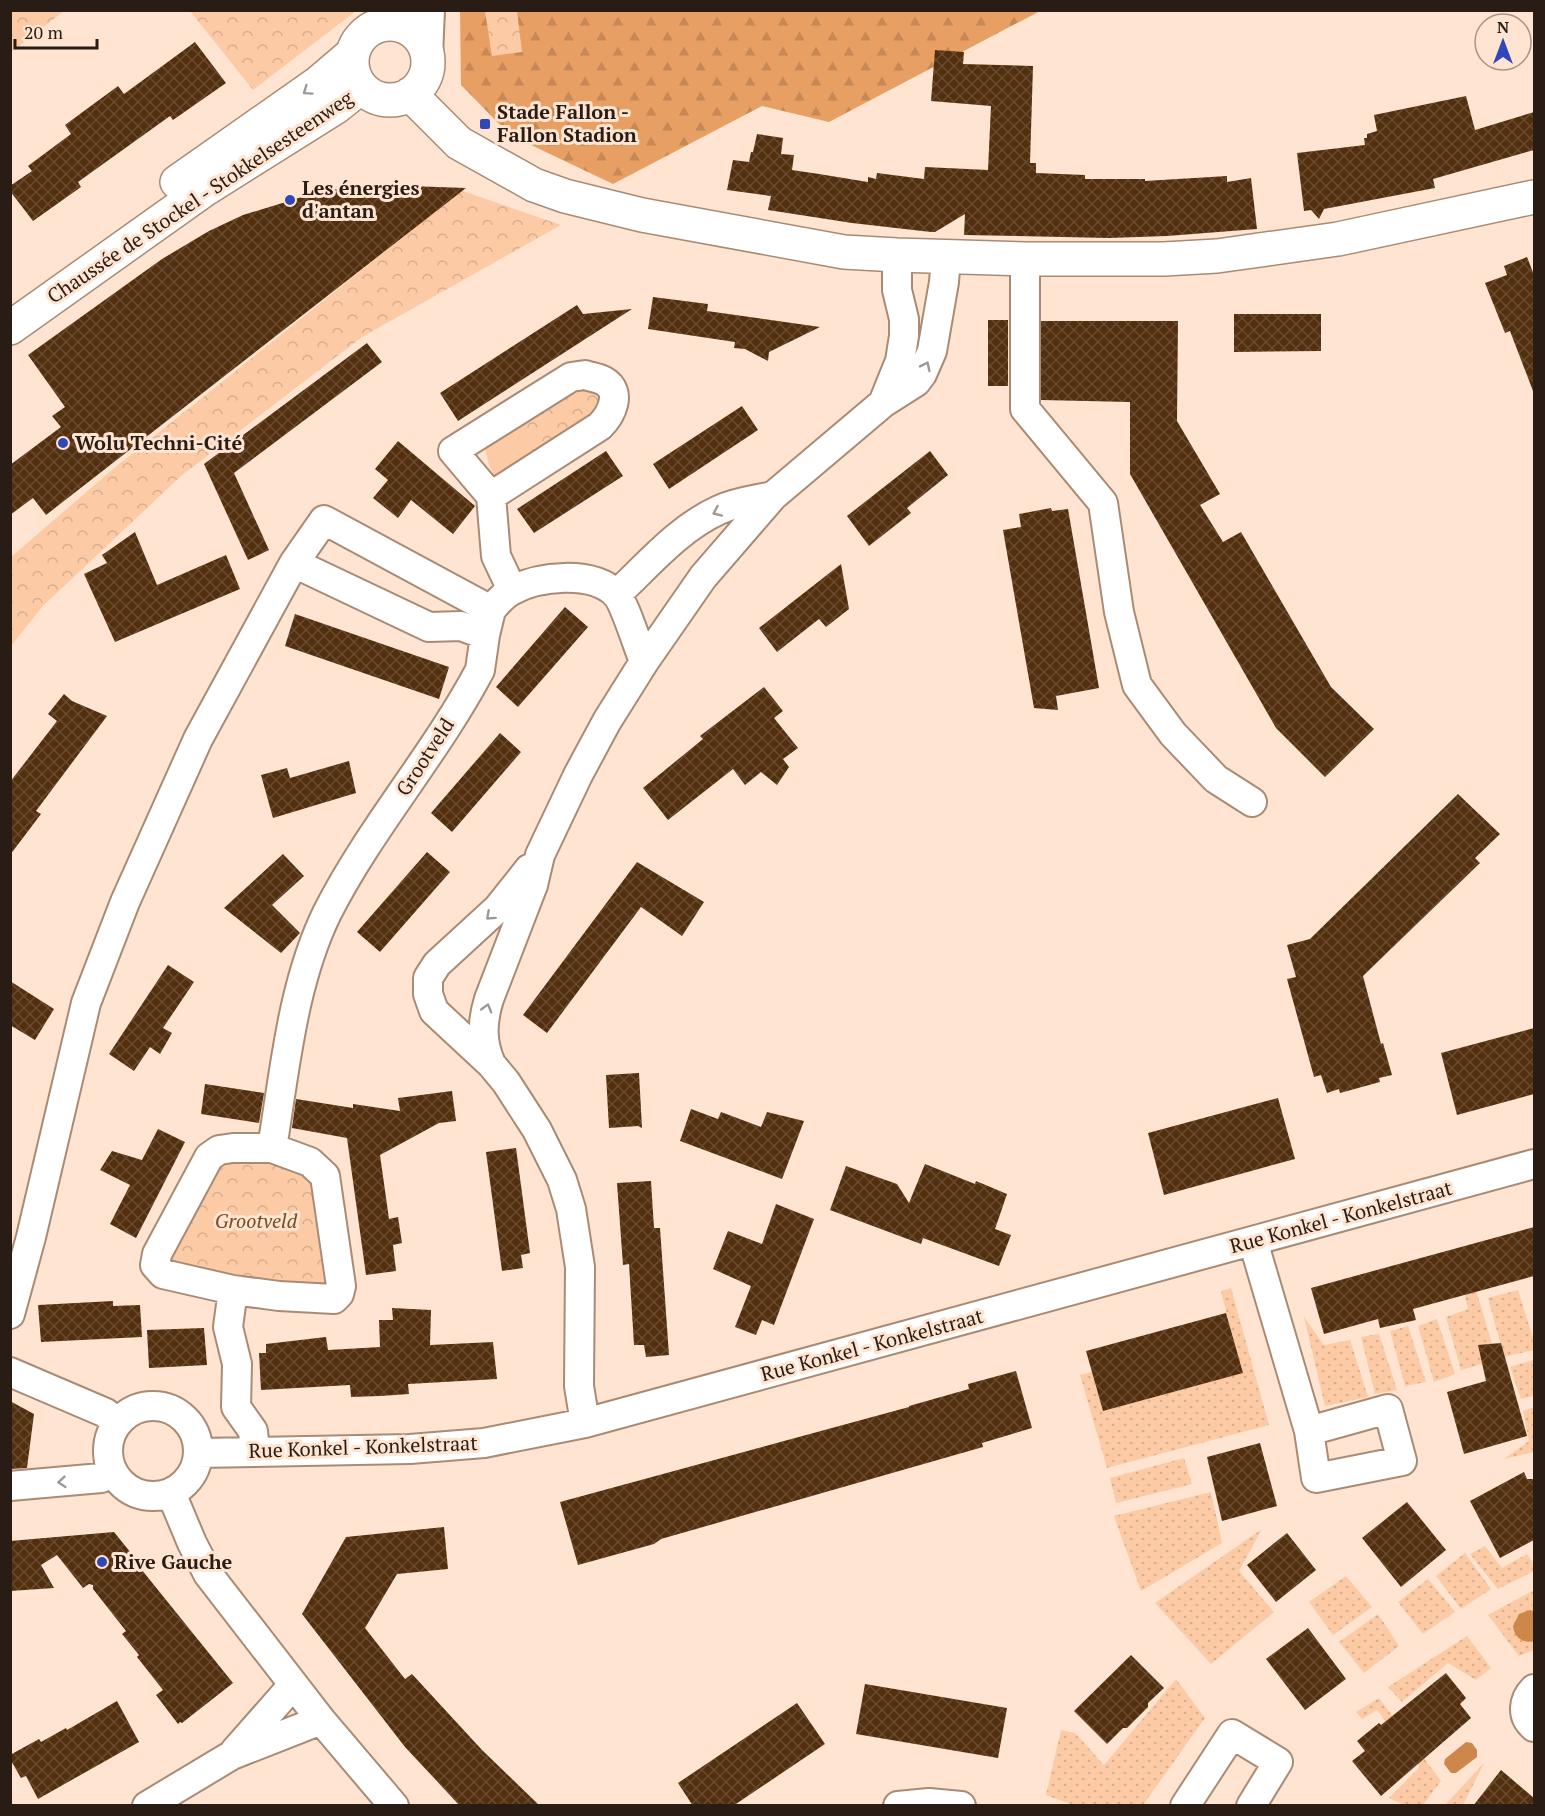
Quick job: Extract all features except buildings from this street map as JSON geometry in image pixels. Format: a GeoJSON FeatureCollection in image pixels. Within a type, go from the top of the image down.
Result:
{"type":"FeatureCollection","features":[{"type":"Feature","properties":{"kind":"street","name":"Chaussée de Stockel - Stokkelsesteenweg"},"geometry":{"type":"LineString","coordinates":[[10,302],[318,83],[352,54],[359,39],[371,28],[413,16],[416,33],[424,43],[428,56],[428,69],[423,81],[404,97],[384,100],[371,95],[361,87],[353,72],[352,54]]}},
{"type":"Feature","properties":{"kind":"street","name":"Chaussée de Stockel - Stokkelsesteenweg"},"geometry":{"type":"LineString","coordinates":[[10,328],[204,190],[336,107],[361,87]]}},
{"type":"Feature","properties":{"kind":"street"},"geometry":{"type":"LineString","coordinates":[[404,97],[459,143],[534,185],[565,196],[642,215],[844,252],[1025,259],[1164,259],[1247,252],[1380,231],[1534,196]]}},
{"type":"Feature","properties":{"kind":"street"},"geometry":{"type":"LineString","coordinates":[[883,403],[894,379],[903,347],[904,319],[898,297],[897,255]]}},
{"type":"Feature","properties":{"kind":"street"},"geometry":{"type":"LineString","coordinates":[[491,1064],[484,1048],[484,1015],[533,885],[540,855],[607,721],[644,662],[703,578],[773,496],[883,403],[916,382],[927,366],[932,351],[946,257]]}},
{"type":"Feature","properties":{"kind":"street"},"geometry":{"type":"LineString","coordinates":[[1025,259],[1025,409],[1103,503],[1119,612],[1137,685],[1173,734],[1216,779],[1252,802]]}},
{"type":"Feature","properties":{"kind":"street"},"geometry":{"type":"LineString","coordinates":[[491,496],[600,426],[608,418],[614,402],[612,390],[604,381],[585,375],[571,377],[453,451],[491,496],[496,556],[512,590]]}},
{"type":"Feature","properties":{"kind":"street"},"geometry":{"type":"LineString","coordinates":[[617,594],[689,528],[706,517],[731,506],[773,496]]}},
{"type":"Feature","properties":{"kind":"street"},"geometry":{"type":"LineString","coordinates":[[10,1314],[31,1237],[86,1003],[125,902],[198,739],[294,563],[324,520],[488,622]]}},
{"type":"Feature","properties":{"kind":"street"},"geometry":{"type":"LineString","coordinates":[[294,563],[429,627],[488,622]]}},
{"type":"Feature","properties":{"kind":"street"},"geometry":{"type":"LineString","coordinates":[[488,622],[499,599],[512,590],[537,582],[567,578],[590,580],[617,594],[644,662]]}},
{"type":"Feature","properties":{"kind":"street","name":"Grootveld"},"geometry":{"type":"LineString","coordinates":[[272,1148],[294,1017],[313,947],[327,914],[352,870],[480,670],[488,622]]}},
{"type":"Feature","properties":{"kind":"street"},"geometry":{"type":"LineString","coordinates":[[540,855],[498,908],[437,964],[428,978],[428,994],[434,1011],[491,1064],[506,1082],[537,1130],[562,1180],[571,1209],[580,1267],[579,1386],[585,1423]]}},
{"type":"Feature","properties":{"kind":"street"},"geometry":{"type":"LineString","coordinates":[[233,1148],[272,1148],[310,1162],[325,1176],[341,1286],[339,1294],[334,1299],[324,1300],[233,1290],[163,1274],[155,1265],[157,1254],[209,1157],[219,1150],[233,1148]]}},
{"type":"Feature","properties":{"kind":"street","name":"Rue Konkel - Konkelstraat"},"geometry":{"type":"LineString","coordinates":[[198,1453],[421,1449],[484,1443],[585,1423],[1534,1164]]}},
{"type":"Feature","properties":{"kind":"street"},"geometry":{"type":"LineString","coordinates":[[1253,1241],[1309,1431]]}},
{"type":"Feature","properties":{"kind":"street"},"geometry":{"type":"LineString","coordinates":[[233,1290],[228,1327],[237,1364],[236,1407],[253,1431],[255,1452]]}},
{"type":"Feature","properties":{"kind":"street"},"geometry":{"type":"LineString","coordinates":[[10,1372],[106,1413],[116,1424]]}},
{"type":"Feature","properties":{"kind":"street"},"geometry":{"type":"LineString","coordinates":[[154,1406],[168,1408],[190,1425],[196,1438],[198,1453],[191,1477],[182,1486],[158,1496],[145,1496],[132,1492],[121,1484],[108,1461],[107,1448],[116,1424],[126,1414],[139,1407],[154,1406]]}},
{"type":"Feature","properties":{"kind":"street"},"geometry":{"type":"LineString","coordinates":[[10,1486],[101,1478],[113,1473]]}},
{"type":"Feature","properties":{"kind":"street"},"geometry":{"type":"LineString","coordinates":[[171,1492],[208,1574],[321,1720],[394,1806]]}},
{"type":"Feature","properties":{"kind":"street"},"geometry":{"type":"LineString","coordinates":[[232,1755],[293,1685]]}},
{"type":"Feature","properties":{"kind":"street"},"geometry":{"type":"LineString","coordinates":[[1534,1689],[1529,1694],[1524,1707],[1534,1727]]}},
{"type":"Feature","properties":{"kind":"street"},"geometry":{"type":"LineString","coordinates":[[147,1806],[232,1755],[321,1720]]}},
{"type":"Feature","properties":{"kind":"street"},"geometry":{"type":"LineString","coordinates":[[1185,1806],[1232,1734],[1278,1762],[1251,1806]]}},
{"type":"Feature","properties":{"kind":"street"},"geometry":{"type":"LineString","coordinates":[[898,1806],[929,1803],[961,1806]]}},
{"type":"Feature","properties":{"kind":"green space"},"geometry":{"type":"Polygon","coordinates":[[[11,10],[64,10],[64,11],[11,52],[11,10]]]}},
{"type":"Feature","properties":{"kind":"green space"},"geometry":{"type":"Polygon","coordinates":[[[190,11],[356,11],[253,90],[190,11]]]}},
{"type":"Feature","properties":{"kind":"green space"},"geometry":{"type":"Polygon","coordinates":[[[460,11],[1040,11],[829,122],[762,106],[613,184],[510,135],[461,85],[460,11]]]}},
{"type":"Feature","properties":{"kind":"green space"},"geometry":{"type":"Polygon","coordinates":[[[485,11],[517,11],[522,52],[492,56],[485,11]]]}},
{"type":"Feature","properties":{"kind":"green space"},"geometry":{"type":"Polygon","coordinates":[[[457,189],[561,225],[362,337],[181,476],[42,607],[11,646],[11,557],[113,469],[412,230],[457,189]]]}},
{"type":"Feature","properties":{"kind":"green space"},"geometry":{"type":"Polygon","coordinates":[[[596,386],[604,406],[538,460],[513,419],[552,394],[596,386]]]}},
{"type":"Feature","properties":{"kind":"green space"},"geometry":{"type":"Polygon","coordinates":[[[603,410],[495,477],[485,448],[507,424],[603,410]]]}},
{"type":"Feature","properties":{"kind":"green space","name":"Grootveld"},"geometry":{"type":"Polygon","coordinates":[[[227,1154],[310,1168],[333,1289],[172,1268],[165,1254],[227,1154]]]}},
{"type":"Feature","properties":{"kind":"green space"},"geometry":{"type":"Polygon","coordinates":[[[1466,1257],[1497,1360],[1461,1370],[1446,1317],[1468,1309],[1456,1258],[1466,1257]]]}},
{"type":"Feature","properties":{"kind":"green space"},"geometry":{"type":"Polygon","coordinates":[[[1231,1288],[1269,1425],[1107,1468],[1080,1375],[1092,1372],[1103,1411],[1242,1373],[1221,1291],[1231,1288]]]}},
{"type":"Feature","properties":{"kind":"green space"},"geometry":{"type":"Polygon","coordinates":[[[1518,1290],[1534,1341],[1534,1350],[1504,1357],[1488,1298],[1518,1290]]]}},
{"type":"Feature","properties":{"kind":"green space"},"geometry":{"type":"Polygon","coordinates":[[[1304,1317],[1324,1345],[1350,1340],[1368,1397],[1325,1406],[1304,1317]]]}},
{"type":"Feature","properties":{"kind":"green space"},"geometry":{"type":"Polygon","coordinates":[[[1437,1319],[1455,1374],[1434,1382],[1418,1326],[1437,1319]]]}},
{"type":"Feature","properties":{"kind":"green space"},"geometry":{"type":"Polygon","coordinates":[[[1408,1326],[1426,1382],[1405,1386],[1390,1331],[1408,1326]]]}},
{"type":"Feature","properties":{"kind":"green space"},"geometry":{"type":"Polygon","coordinates":[[[1379,1334],[1397,1390],[1375,1394],[1361,1337],[1379,1334]]]}},
{"type":"Feature","properties":{"kind":"green space"},"geometry":{"type":"Polygon","coordinates":[[[1534,1360],[1534,1396],[1521,1399],[1510,1367],[1534,1360]]]}},
{"type":"Feature","properties":{"kind":"green space"},"geometry":{"type":"Polygon","coordinates":[[[1534,1407],[1534,1452],[1504,1459],[1529,1441],[1523,1411],[1534,1407]]]}},
{"type":"Feature","properties":{"kind":"green space"},"geometry":{"type":"Polygon","coordinates":[[[1184,1458],[1192,1484],[1116,1503],[1110,1478],[1184,1458]]]}},
{"type":"Feature","properties":{"kind":"green space"},"geometry":{"type":"Polygon","coordinates":[[[1211,1492],[1222,1543],[1141,1591],[1114,1516],[1211,1492]]]}},
{"type":"Feature","properties":{"kind":"green space"},"geometry":{"type":"Polygon","coordinates":[[[1262,1529],[1239,1571],[1274,1612],[1211,1664],[1155,1603],[1262,1529]]]}},
{"type":"Feature","properties":{"kind":"green space"},"geometry":{"type":"Polygon","coordinates":[[[1485,1546],[1502,1568],[1527,1554],[1534,1564],[1534,1571],[1498,1589],[1470,1554],[1485,1546]]]}},
{"type":"Feature","properties":{"kind":"green space"},"geometry":{"type":"Polygon","coordinates":[[[1465,1553],[1491,1589],[1461,1609],[1436,1576],[1465,1553]]]}},
{"type":"Feature","properties":{"kind":"green space"},"geometry":{"type":"Polygon","coordinates":[[[1346,1576],[1372,1607],[1333,1635],[1309,1602],[1346,1576]]]}},
{"type":"Feature","properties":{"kind":"green space"},"geometry":{"type":"Polygon","coordinates":[[[1428,1579],[1455,1612],[1423,1634],[1398,1602],[1428,1579]]]}},
{"type":"Feature","properties":{"kind":"green space"},"geometry":{"type":"Polygon","coordinates":[[[1534,1590],[1534,1650],[1519,1656],[1488,1615],[1534,1590]]]}},
{"type":"Feature","properties":{"kind":"green space"},"geometry":{"type":"Polygon","coordinates":[[[1378,1614],[1399,1646],[1364,1673],[1339,1642],[1378,1614]]]}},
{"type":"Feature","properties":{"kind":"green space"},"geometry":{"type":"Polygon","coordinates":[[[1467,1636],[1491,1668],[1476,1680],[1448,1663],[1402,1702],[1388,1687],[1467,1636]]]}},
{"type":"Feature","properties":{"kind":"green space"},"geometry":{"type":"Polygon","coordinates":[[[1176,1679],[1205,1718],[1143,1805],[1073,1805],[1046,1795],[1061,1730],[1075,1733],[1104,1765],[1176,1679]]]}},
{"type":"Feature","properties":{"kind":"green space"},"geometry":{"type":"Polygon","coordinates":[[[1379,1698],[1441,1781],[1423,1805],[1404,1805],[1389,1798],[1420,1767],[1377,1710],[1362,1719],[1356,1712],[1379,1698]]]}},
{"type":"Feature","properties":{"kind":"green space"},"geometry":{"type":"Polygon","coordinates":[[[1484,1763],[1463,1805],[1445,1805],[1484,1763]]]}},
{"type":"Feature","properties":{"kind":"shaded area"},"geometry":{"type":"Polygon","coordinates":[[[1534,1611],[1534,1641],[1526,1641],[1517,1636],[1513,1626],[1519,1614],[1534,1611]]]}},
{"type":"Feature","properties":{"kind":"shaded area"},"geometry":{"type":"Polygon","coordinates":[[[1466,1742],[1472,1743],[1477,1750],[1477,1757],[1456,1773],[1451,1773],[1444,1764],[1445,1759],[1466,1742]]]}},
{"type":"Feature","properties":{"kind":"place","name":"Stade Fallon - Fallon Stadion"},"geometry":{"type":"Point","coordinates":[485,124]}},
{"type":"Feature","properties":{"kind":"place","name":"Les énergies d'antan"},"geometry":{"type":"Point","coordinates":[290,200]}},
{"type":"Feature","properties":{"kind":"place","name":"Wolu Techni-Cité"},"geometry":{"type":"Point","coordinates":[63,443]}},
{"type":"Feature","properties":{"kind":"place","name":"Rive Gauche"},"geometry":{"type":"Point","coordinates":[102,1562]}}]}
